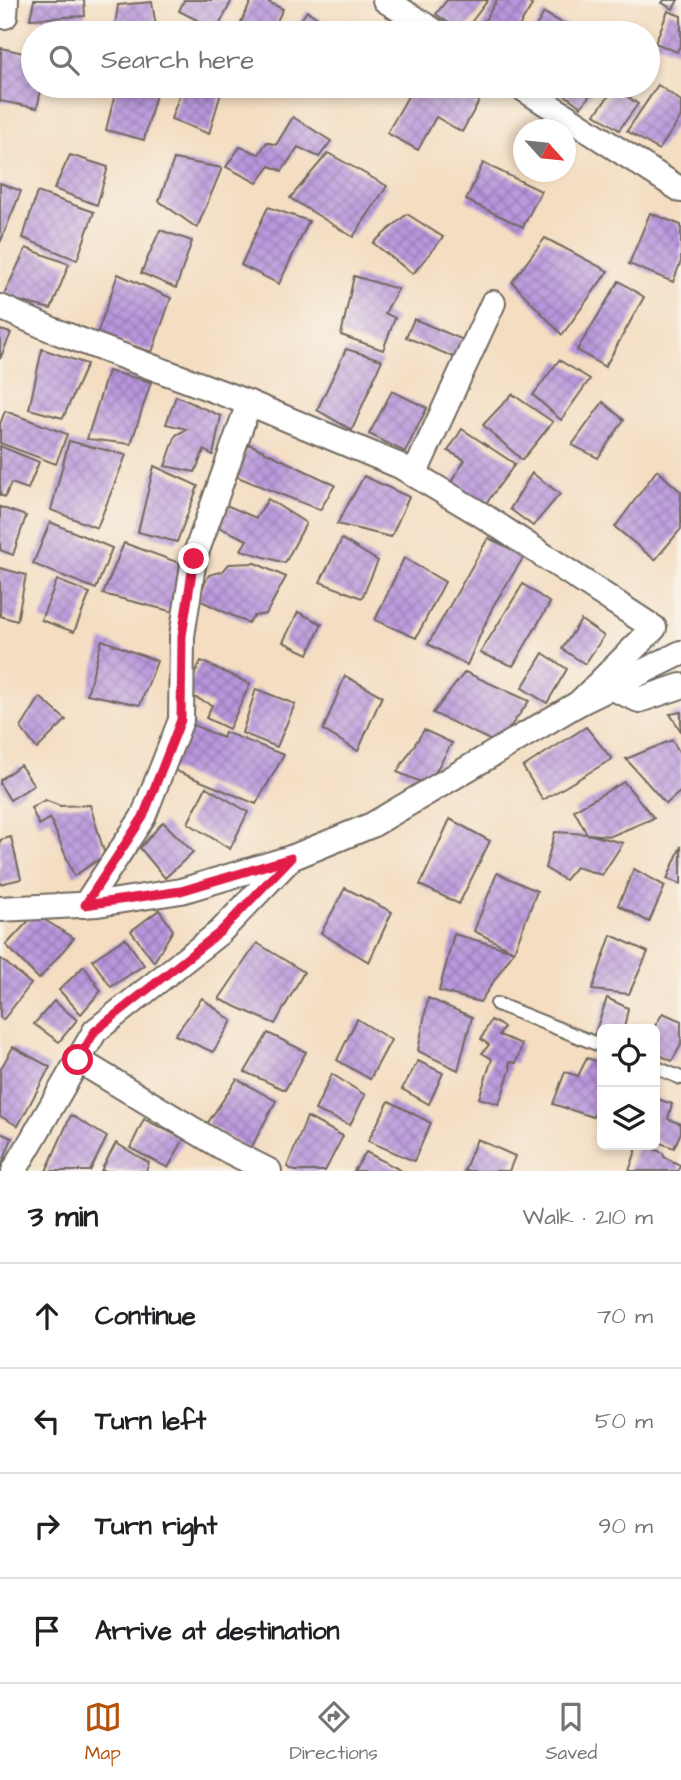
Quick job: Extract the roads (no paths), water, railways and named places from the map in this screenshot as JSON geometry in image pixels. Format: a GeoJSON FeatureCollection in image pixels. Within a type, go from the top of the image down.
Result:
{"type":"FeatureCollection","features":[{"type":"Feature","properties":{"kind":"street"},"geometry":{"type":"LineString","coordinates":[[0,16],[5,16],[6,0]]}},
{"type":"Feature","properties":{"kind":"street"},"geometry":{"type":"LineString","coordinates":[[385,0],[418,21]]}},
{"type":"Feature","properties":{"kind":"street"},"geometry":{"type":"LineString","coordinates":[[538,98],[681,190]]}},
{"type":"Feature","properties":{"kind":"street"},"geometry":{"type":"LineString","coordinates":[[414,475],[493,303]]}},
{"type":"Feature","properties":{"kind":"street"},"geometry":{"type":"LineString","coordinates":[[0,307],[55,331],[250,403],[400,467],[482,515],[654,628],[579,703]]}},
{"type":"Feature","properties":{"kind":"street"},"geometry":{"type":"LineString","coordinates":[[85,905],[143,817],[181,720],[182,636],[194,559],[250,403]]}},
{"type":"Feature","properties":{"kind":"street"},"geometry":{"type":"LineString","coordinates":[[0,909],[85,905],[181,891],[291,858],[372,825],[579,703],[681,653]]}},
{"type":"Feature","properties":{"kind":"street"},"geometry":{"type":"LineString","coordinates":[[610,687],[639,700],[681,686]]}},
{"type":"Feature","properties":{"kind":"street"},"geometry":{"type":"LineString","coordinates":[[14,1171],[95,1031],[220,932],[291,858]]}},
{"type":"Feature","properties":{"kind":"street"},"geometry":{"type":"LineString","coordinates":[[78,1060],[227,1150],[269,1171]]}},
{"type":"Feature","properties":{"kind":"lane"},"geometry":{"type":"LineString","coordinates":[[497,1004],[597,1044]]}},
{"type":"Feature","properties":{"kind":"lane"},"geometry":{"type":"LineString","coordinates":[[660,1069],[681,1078]]}}]}
